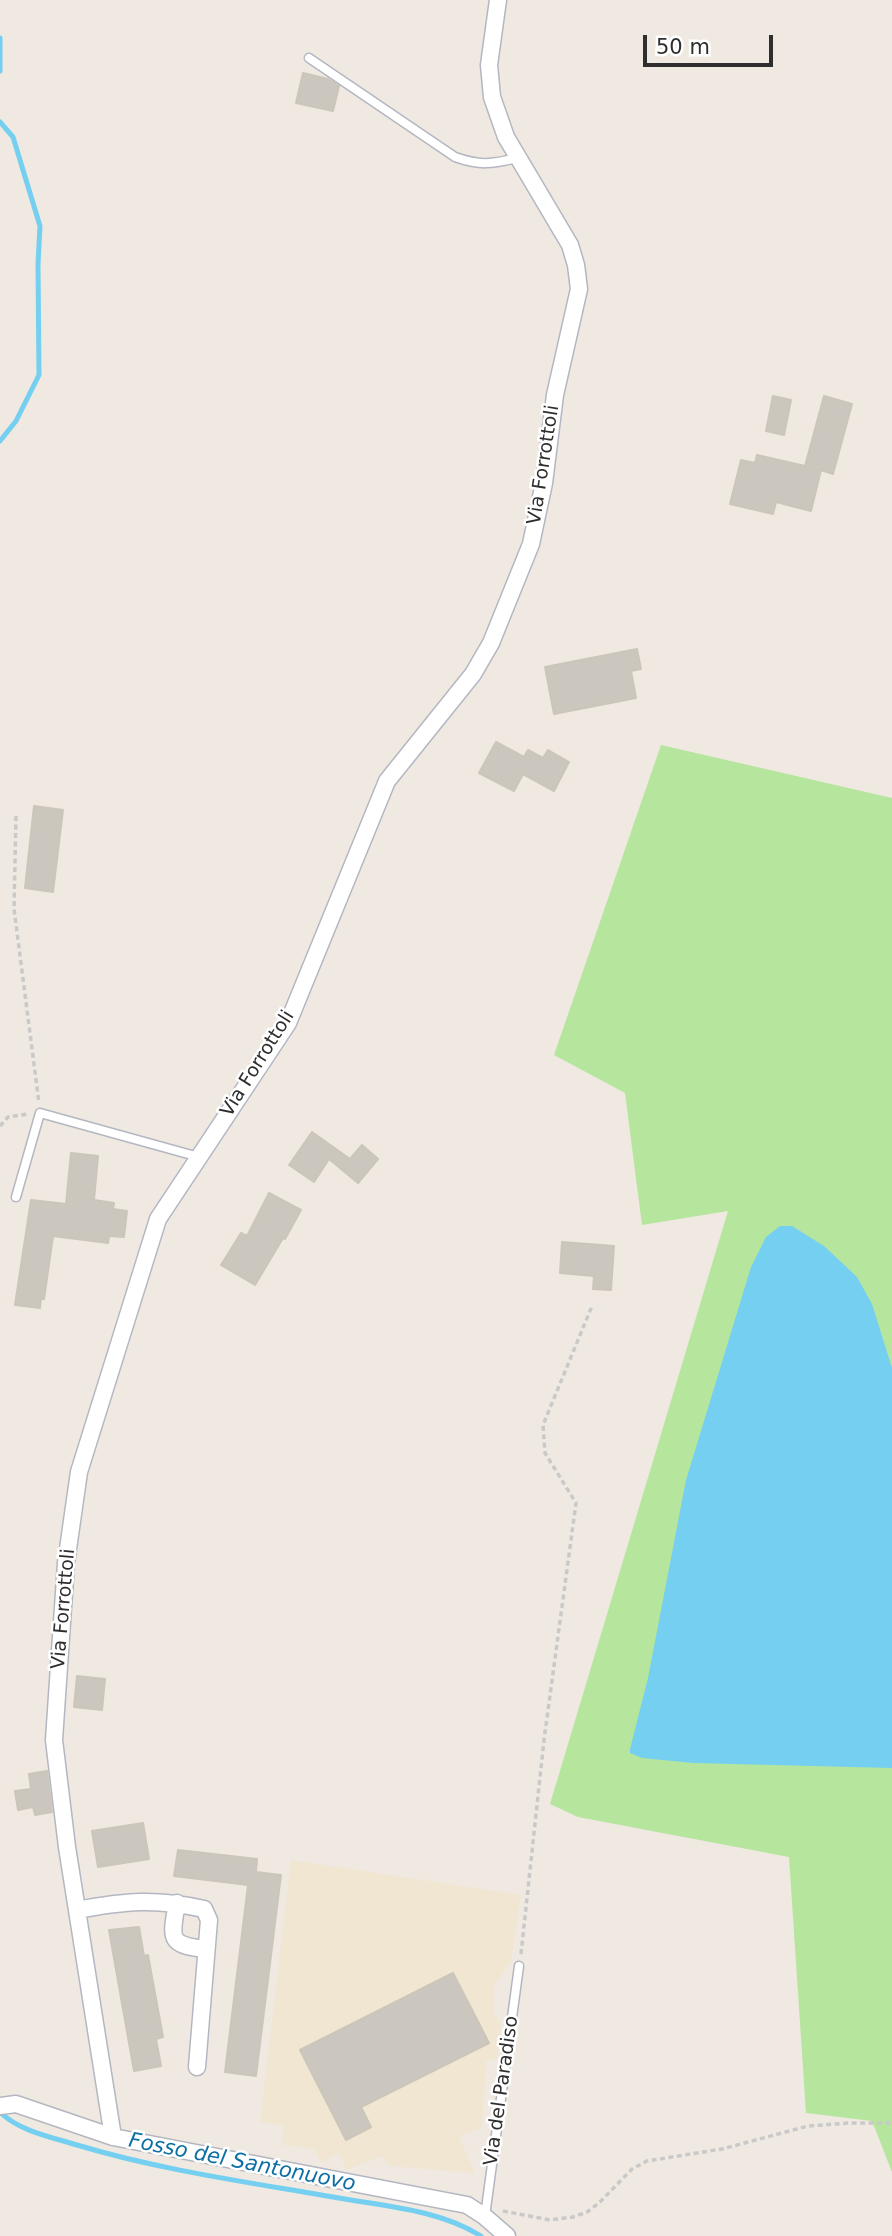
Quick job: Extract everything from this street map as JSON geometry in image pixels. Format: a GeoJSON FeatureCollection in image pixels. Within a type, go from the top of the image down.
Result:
{"type":"FeatureCollection","features":[{"type":"Feature","properties":{"kind":"street","name":"Via Forrottoli"},"geometry":{"type":"LineString","coordinates":[[113,2137],[77,1910],[54,1740],[66,1563],[79,1472],[158,1219],[288,1023],[387,781],[473,674],[491,643],[531,544],[544,483],[555,395],[579,289],[570,245],[517,158],[506,137],[492,97],[489,65],[498,0]]}},
{"type":"Feature","properties":{"kind":"street"},"geometry":{"type":"LineString","coordinates":[[77,1910],[146,1900],[204,1909],[209,1920],[197,2067]]}},
{"type":"Feature","properties":{"kind":"street"},"geometry":{"type":"LineString","coordinates":[[177,1903],[174,1938],[182,1945],[206,1949]]}},
{"type":"Feature","properties":{"kind":"street"},"geometry":{"type":"LineString","coordinates":[[2,2105],[16,2104],[113,2137],[467,2205],[485,2216],[507,2236]]}},
{"type":"Feature","properties":{"kind":"lane"},"geometry":{"type":"LineString","coordinates":[[309,58],[455,157],[476,164],[495,164],[517,158]]}},
{"type":"Feature","properties":{"kind":"lane"},"geometry":{"type":"LineString","coordinates":[[16,1197],[40,1112],[199,1157]]}},
{"type":"Feature","properties":{"kind":"lane","name":"Via del Paradiso"},"geometry":{"type":"LineString","coordinates":[[485,2216],[519,1966]]}},
{"type":"Feature","properties":{"kind":"path"},"geometry":{"type":"LineString","coordinates":[[0,1126],[8,1117],[40,1112],[14,909],[16,816]]}},
{"type":"Feature","properties":{"kind":"path"},"geometry":{"type":"LineString","coordinates":[[519,1966],[544,1740],[576,1503],[545,1453],[543,1425],[592,1306]]}},
{"type":"Feature","properties":{"kind":"path"},"geometry":{"type":"LineString","coordinates":[[485,2216],[507,2211],[550,2220],[573,2217],[587,2212],[599,2203],[632,2169],[647,2161],[722,2149],[808,2126],[892,2123]]}},
{"type":"Feature","properties":{"kind":"shaded area"},"geometry":{"type":"Polygon","coordinates":[[[291,1860],[521,1895],[511,1961],[494,1986],[494,2013],[501,2023],[497,2059],[486,2061],[482,2127],[459,2136],[475,2173],[389,2166],[382,2156],[346,2170],[339,2153],[321,2162],[314,2149],[282,2145],[284,2126],[260,2122],[291,1860]]]}},
{"type":"Feature","properties":{"kind":"green space"},"geometry":{"type":"Polygon","coordinates":[[[661,745],[892,798],[892,2172],[872,2121],[806,2113],[789,1857],[578,1817],[550,1804],[728,1211],[642,1225],[625,1093],[554,1055],[661,745]]]}},
{"type":"Feature","properties":{"kind":"water"},"geometry":{"type":"Polygon","coordinates":[[[780,1226],[792,1226],[824,1246],[857,1277],[872,1304],[892,1368],[892,1768],[693,1763],[642,1758],[630,1753],[648,1678],[686,1480],[751,1267],[766,1237],[780,1226]]]}},
{"type":"Feature","properties":{"kind":"building"},"geometry":{"type":"Polygon","coordinates":[[[303,73],[328,79],[339,86],[333,111],[296,103],[303,73]]]}},
{"type":"Feature","properties":{"kind":"building"},"geometry":{"type":"Polygon","coordinates":[[[773,396],[791,400],[784,435],[766,431],[773,396]]]}},
{"type":"Feature","properties":{"kind":"building"},"geometry":{"type":"Polygon","coordinates":[[[824,396],[852,404],[833,474],[821,470],[811,511],[776,502],[773,514],[730,504],[741,460],[755,463],[757,455],[805,466],[824,396]]]}},
{"type":"Feature","properties":{"kind":"building"},"geometry":{"type":"Polygon","coordinates":[[[637,649],[641,669],[631,671],[636,698],[554,714],[545,667],[637,649]]]}},
{"type":"Feature","properties":{"kind":"building"},"geometry":{"type":"Polygon","coordinates":[[[496,742],[524,757],[528,750],[543,758],[548,750],[569,762],[554,791],[523,774],[514,791],[479,773],[496,742]]]}},
{"type":"Feature","properties":{"kind":"building"},"geometry":{"type":"Polygon","coordinates":[[[34,806],[63,810],[53,892],[25,888],[34,806]]]}},
{"type":"Feature","properties":{"kind":"building"},"geometry":{"type":"Polygon","coordinates":[[[312,1132],[350,1159],[362,1145],[378,1159],[358,1183],[329,1159],[314,1182],[289,1165],[312,1132]]]}},
{"type":"Feature","properties":{"kind":"building"},"geometry":{"type":"Polygon","coordinates":[[[71,1153],[98,1156],[94,1200],[114,1203],[113,1209],[127,1211],[124,1237],[109,1236],[108,1243],[53,1236],[44,1299],[41,1299],[40,1308],[15,1305],[31,1200],[66,1204],[71,1153]]]}},
{"type":"Feature","properties":{"kind":"building"},"geometry":{"type":"Polygon","coordinates":[[[269,1193],[301,1210],[255,1285],[221,1265],[241,1233],[247,1236],[269,1193]]]}},
{"type":"Feature","properties":{"kind":"building"},"geometry":{"type":"Polygon","coordinates":[[[562,1242],[614,1246],[611,1290],[593,1289],[594,1276],[560,1273],[562,1242]]]}},
{"type":"Feature","properties":{"kind":"building"},"geometry":{"type":"Polygon","coordinates":[[[77,1676],[105,1679],[102,1710],[74,1707],[77,1676]]]}},
{"type":"Feature","properties":{"kind":"building"},"geometry":{"type":"Polygon","coordinates":[[[47,1771],[52,1812],[35,1815],[33,1807],[18,1810],[15,1791],[31,1789],[29,1774],[47,1771]]]}},
{"type":"Feature","properties":{"kind":"building"},"geometry":{"type":"Polygon","coordinates":[[[143,1823],[149,1859],[98,1867],[92,1831],[143,1823]]]}},
{"type":"Feature","properties":{"kind":"building"},"geometry":{"type":"Polygon","coordinates":[[[178,1850],[257,1859],[256,1872],[281,1875],[256,2076],[225,2072],[248,1885],[174,1876],[178,1850]]]}},
{"type":"Feature","properties":{"kind":"building"},"geometry":{"type":"Polygon","coordinates":[[[139,1927],[144,1956],[148,1955],[163,2037],[156,2039],[161,2066],[134,2071],[109,1930],[139,1927]]]}},
{"type":"Feature","properties":{"kind":"building"},"geometry":{"type":"Polygon","coordinates":[[[453,1973],[489,2043],[361,2107],[371,2127],[346,2140],[300,2050],[453,1973]]]}},
{"type":"Feature","properties":{"kind":"waterway","name":"Fosso del Santonuovo"},"geometry":{"type":"LineString","coordinates":[[0,38],[0,71]]}},
{"type":"Feature","properties":{"kind":"waterway","name":"Fosso del Santonuovo"},"geometry":{"type":"LineString","coordinates":[[0,122],[13,137],[40,226],[39,375],[16,421],[0,441]]}},
{"type":"Feature","properties":{"kind":"waterway","name":"Fosso del Santonuovo"},"geometry":{"type":"LineString","coordinates":[[0,2112],[16,2124],[36,2133],[108,2154],[204,2175],[428,2214],[481,2236]]}}]}
